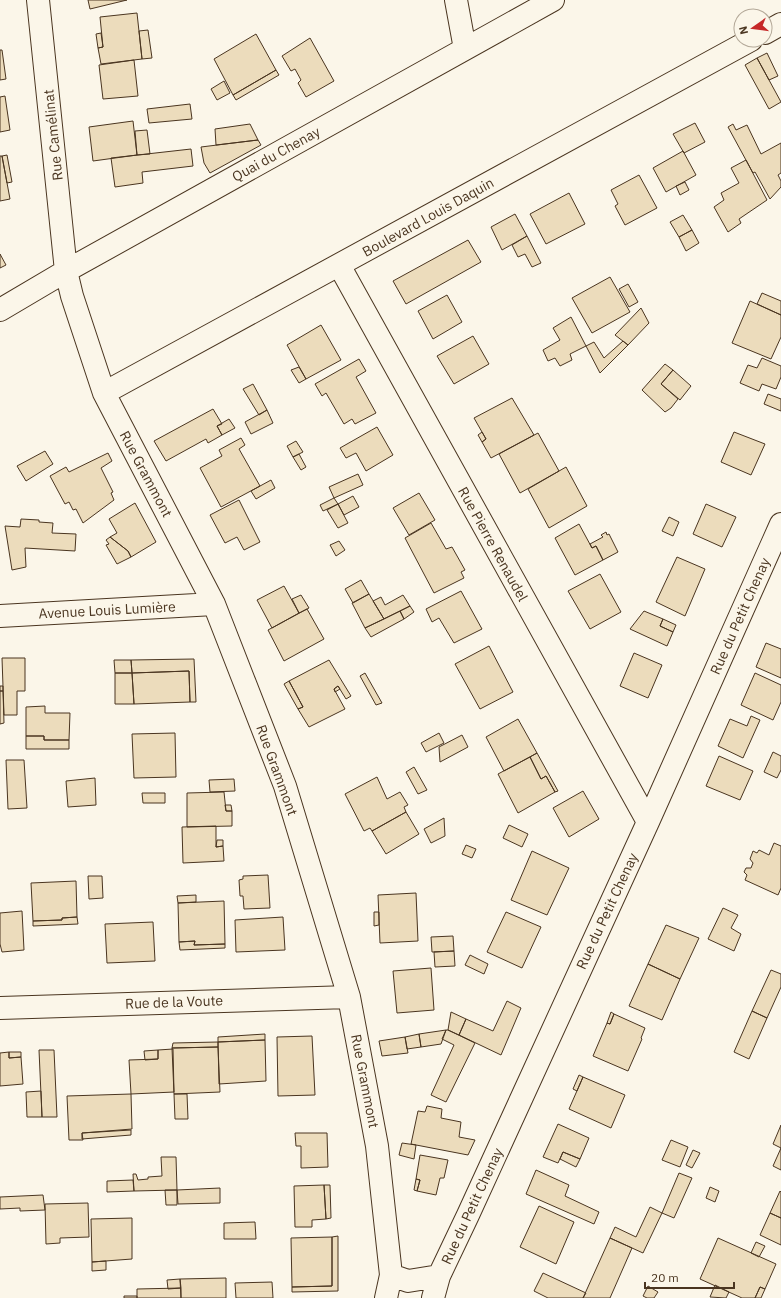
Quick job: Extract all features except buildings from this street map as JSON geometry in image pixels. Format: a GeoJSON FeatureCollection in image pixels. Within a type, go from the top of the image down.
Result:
{"type":"FeatureCollection","features":[{"type":"Feature","properties":{"kind":"street","name":"Rue Camélinat"},"geometry":{"type":"LineString","coordinates":[[38,0],[66,271]]}},
{"type":"Feature","properties":{"kind":"street"},"geometry":{"type":"LineString","coordinates":[[456,0],[465,49]]}},
{"type":"Feature","properties":{"kind":"street","name":"Quai du Chenay"},"geometry":{"type":"LineString","coordinates":[[0,310],[66,271],[552,0]]}},
{"type":"Feature","properties":{"kind":"street","name":"Boulevard Louis Daquin"},"geometry":{"type":"LineString","coordinates":[[104,393],[736,48]]}},
{"type":"Feature","properties":{"kind":"street","name":"Rue Pierre Renaudel"},"geometry":{"type":"LineString","coordinates":[[339,265],[648,822]]}},
{"type":"Feature","properties":{"kind":"street","name":"Rue Grammont"},"geometry":{"type":"LineString","coordinates":[[66,271],[72,296],[104,393],[214,604],[285,786],[349,997],[377,1146],[391,1275],[386,1298]]}},
{"type":"Feature","properties":{"kind":"street","name":"Rue du Petit Chenay"},"geometry":{"type":"LineString","coordinates":[[433,1298],[439,1276],[648,822],[781,524]]}},
{"type":"Feature","properties":{"kind":"street","name":"Avenue Louis Lumière"},"geometry":{"type":"LineString","coordinates":[[0,616],[214,604]]}},
{"type":"Feature","properties":{"kind":"street","name":"Rue de la Voute"},"geometry":{"type":"LineString","coordinates":[[0,1008],[349,997]]}},
{"type":"Feature","properties":{"kind":"street"},"geometry":{"type":"LineString","coordinates":[[391,1275],[408,1281],[439,1276]]}}]}
